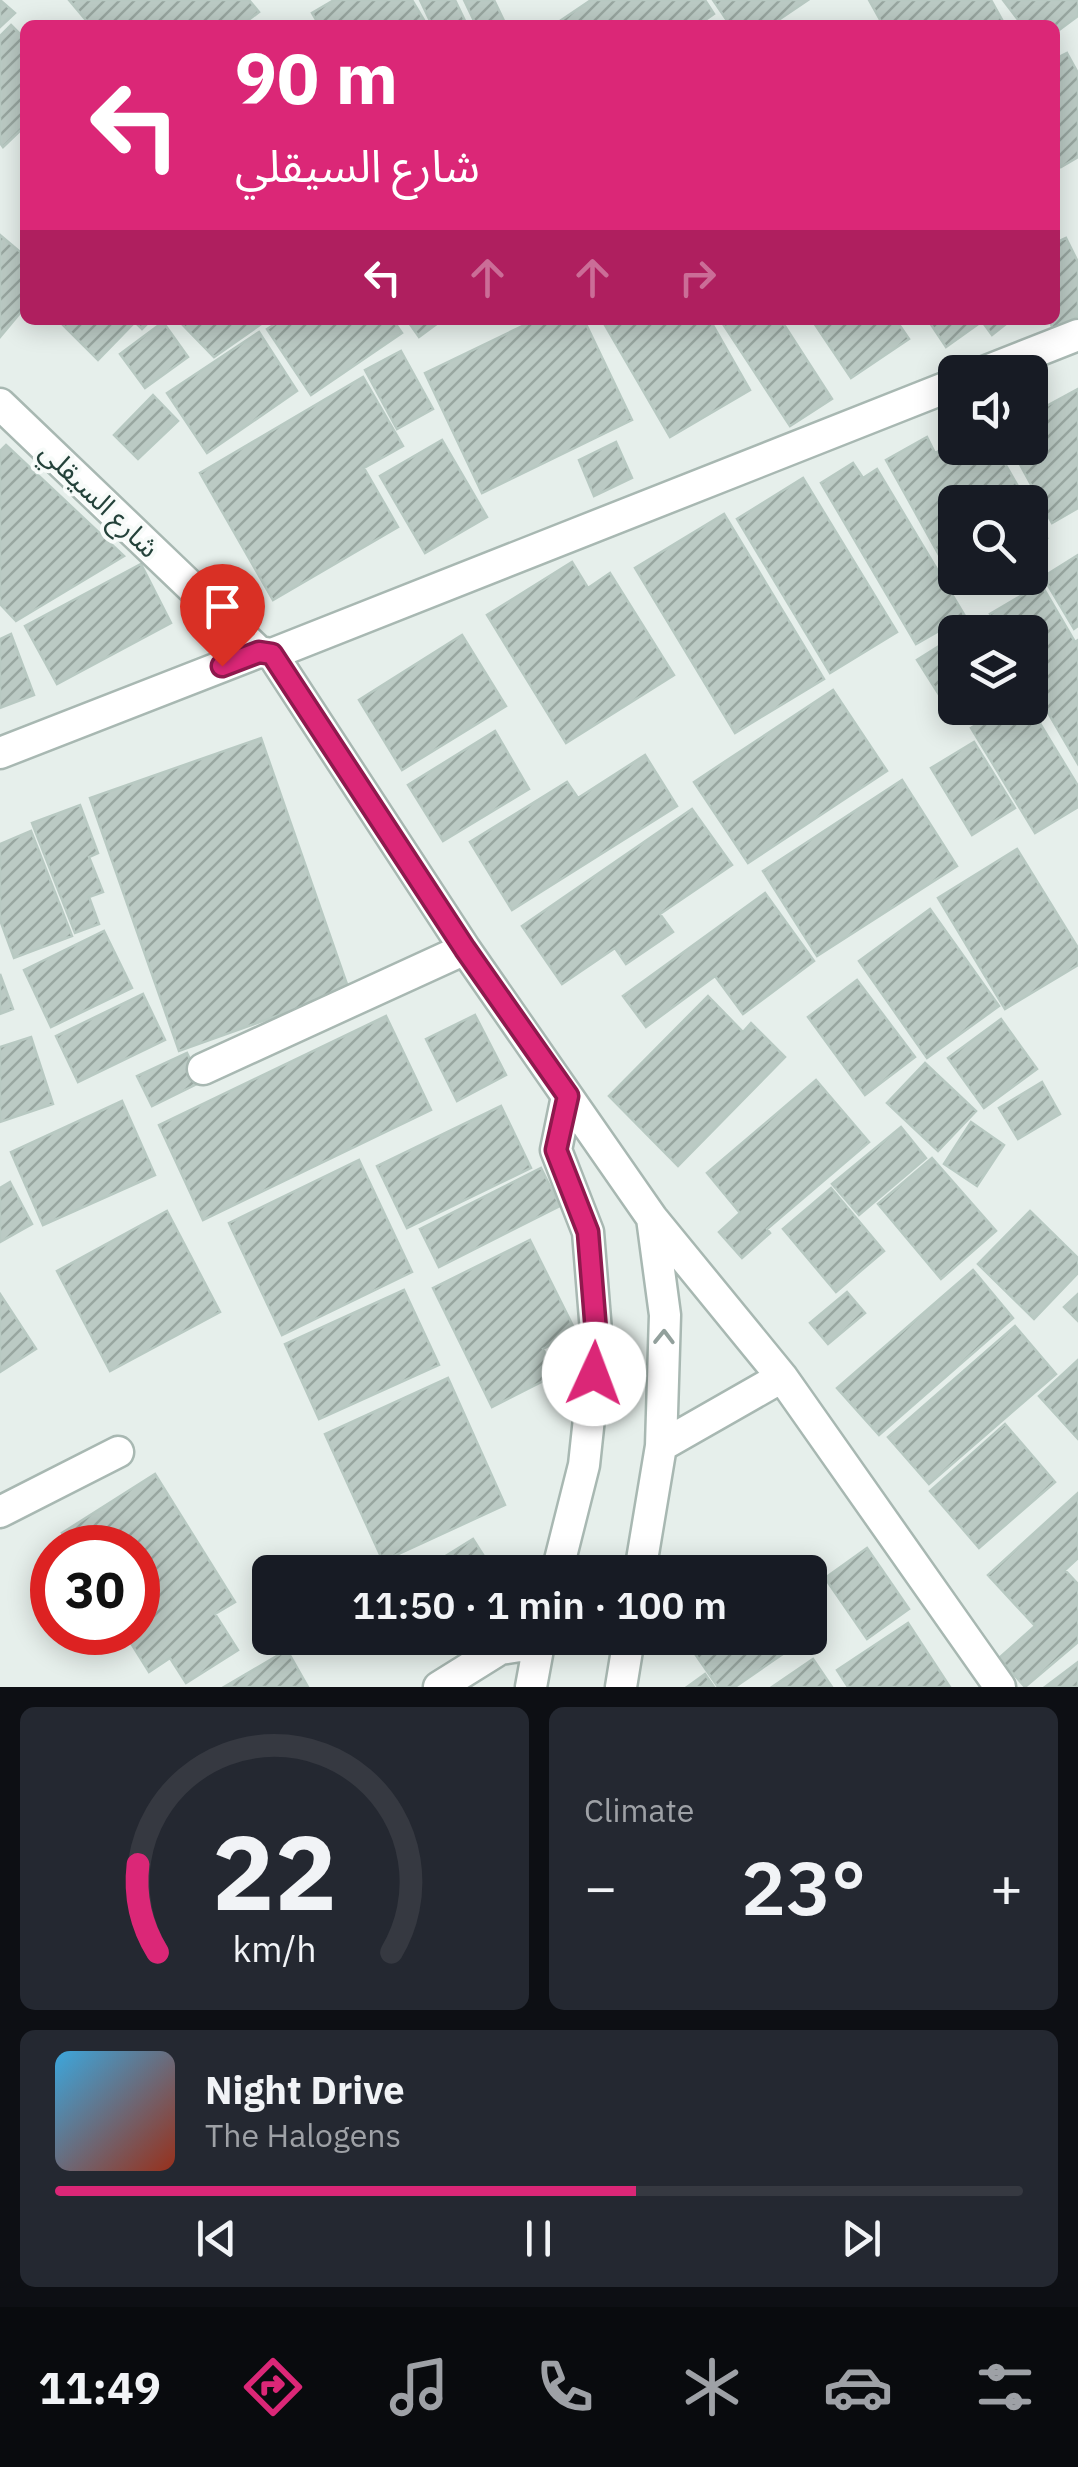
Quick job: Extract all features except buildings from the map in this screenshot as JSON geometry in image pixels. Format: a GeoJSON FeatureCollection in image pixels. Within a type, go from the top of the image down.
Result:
{"type":"FeatureCollection","features":[{"type":"Feature","properties":{"kind":"street"},"geometry":{"type":"LineString","coordinates":[[1028,355],[1078,336]]}},
{"type":"Feature","properties":{"kind":"street"},"geometry":{"type":"LineString","coordinates":[[0,753],[938,391]]}},
{"type":"Feature","properties":{"kind":"street","name":"شارع السيقلي"},"geometry":{"type":"LineString","coordinates":[[0,404],[266,653],[652,1218],[782,1378],[1000,1687]]}},
{"type":"Feature","properties":{"kind":"street"},"geometry":{"type":"LineString","coordinates":[[203,1069],[465,949]]}},
{"type":"Feature","properties":{"kind":"street"},"geometry":{"type":"LineString","coordinates":[[560,1555],[584,1465],[597,1344],[588,1232],[556,1150],[568,1096]]}},
{"type":"Feature","properties":{"kind":"street"},"geometry":{"type":"LineString","coordinates":[[643,1555],[661,1446],[665,1315],[652,1218]]}},
{"type":"Feature","properties":{"kind":"street"},"geometry":{"type":"LineString","coordinates":[[661,1446],[782,1378]]}},
{"type":"Feature","properties":{"kind":"street"},"geometry":{"type":"LineString","coordinates":[[0,1512],[118,1452]]}},
{"type":"Feature","properties":{"kind":"street"},"geometry":{"type":"LineString","coordinates":[[438,1687],[490,1655]]}},
{"type":"Feature","properties":{"kind":"street"},"geometry":{"type":"LineString","coordinates":[[532,1687],[537,1655]]}},
{"type":"Feature","properties":{"kind":"street"},"geometry":{"type":"LineString","coordinates":[[621,1687],[626,1655]]}},
{"type":"Feature","properties":{"kind":"route"},"geometry":{"type":"LineString","coordinates":[[222,666],[259,652],[272,654],[465,949],[568,1096],[556,1150],[588,1232],[597,1344],[594,1374]]}}]}
